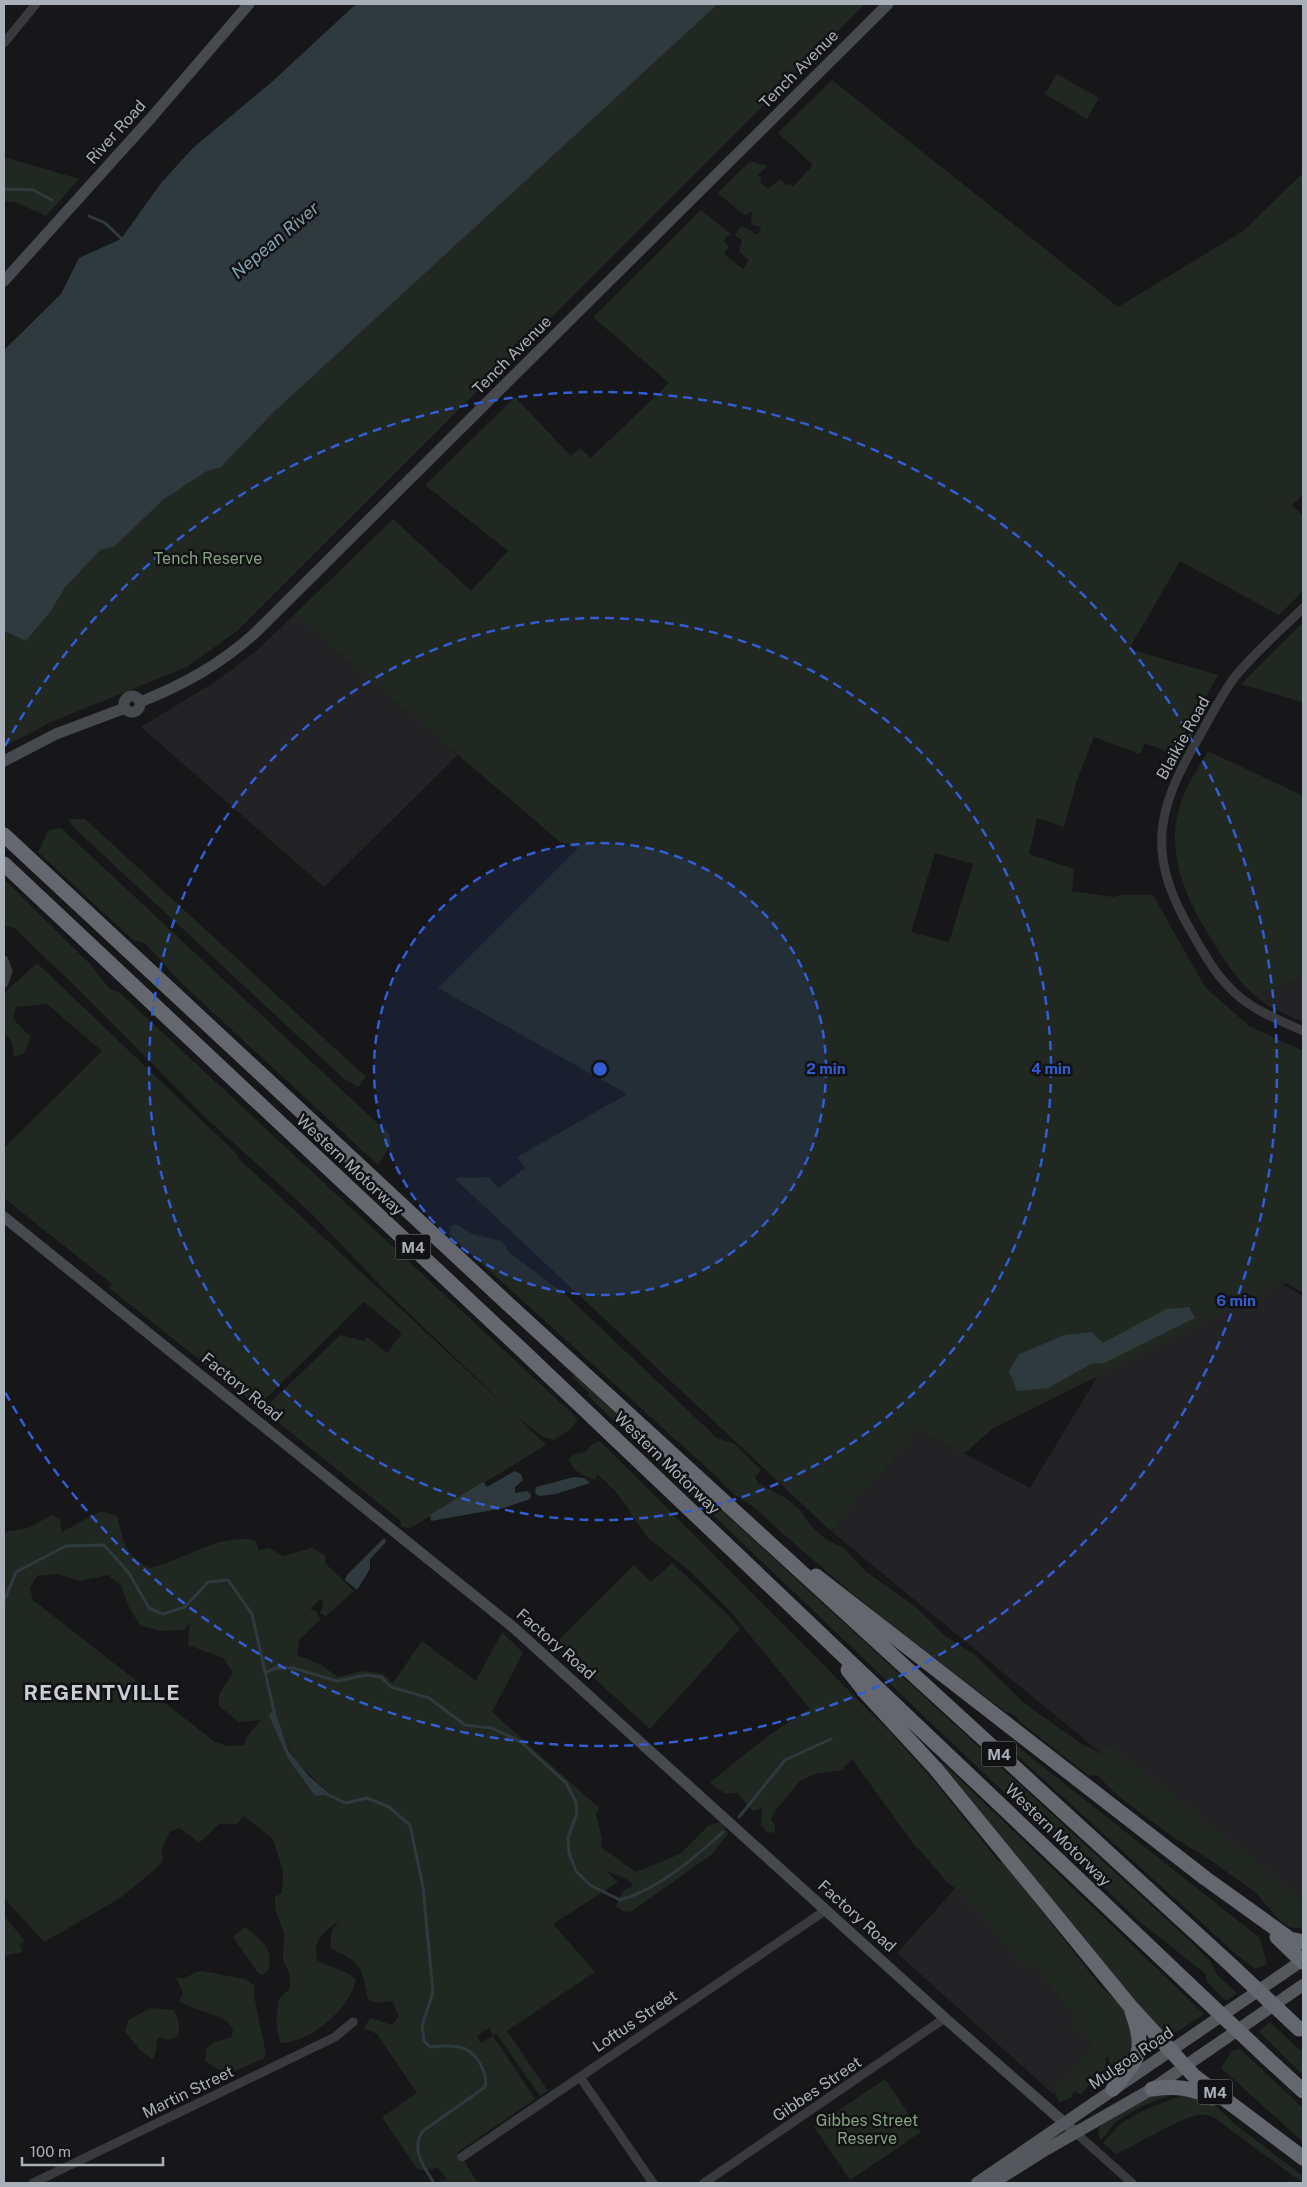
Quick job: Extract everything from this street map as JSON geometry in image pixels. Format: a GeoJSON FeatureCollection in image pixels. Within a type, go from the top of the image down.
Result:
{"type":"FeatureCollection","features":[{"type":"Feature","properties":{"kind":"highway","name":"Western Motorway"},"geometry":{"type":"LineString","coordinates":[[4,835],[766,1541],[1301,2031]]}},
{"type":"Feature","properties":{"kind":"highway","name":"Western Motorway"},"geometry":{"type":"LineString","coordinates":[[4,864],[1303,2091]]}},
{"type":"Feature","properties":{"kind":"highway"},"geometry":{"type":"LineString","coordinates":[[766,1541],[822,1580],[1240,1904],[1290,1939],[1303,1942]]}},
{"type":"Feature","properties":{"kind":"highway","name":"M4"},"geometry":{"type":"LineString","coordinates":[[820,1633],[866,1693],[936,1768],[1130,2006],[1171,2051],[1194,2076],[1303,2158]]}},
{"type":"Feature","properties":{"kind":"highway"},"geometry":{"type":"LineString","coordinates":[[1240,1904],[1303,1961]]}},
{"type":"Feature","properties":{"kind":"highway","name":"M4"},"geometry":{"type":"LineString","coordinates":[[1113,2089],[1135,2061],[1139,2051],[1140,2034],[1130,2006]]}},
{"type":"Feature","properties":{"kind":"highway"},"geometry":{"type":"LineString","coordinates":[[1152,2089],[1176,2087],[1193,2089],[1247,2116]]}},
{"type":"Feature","properties":{"kind":"main road","name":"Mulgoa Road"},"geometry":{"type":"LineString","coordinates":[[976,2183],[1303,1961]]}},
{"type":"Feature","properties":{"kind":"main road"},"geometry":{"type":"LineString","coordinates":[[993,2183],[1152,2089],[1303,1985]]}},
{"type":"Feature","properties":{"kind":"street"},"geometry":{"type":"LineString","coordinates":[[4,43],[36,4]]}},
{"type":"Feature","properties":{"kind":"street","name":"River Road"},"geometry":{"type":"LineString","coordinates":[[4,281],[151,118],[249,4]]}},
{"type":"Feature","properties":{"kind":"street","name":"Tench Avenue"},"geometry":{"type":"LineString","coordinates":[[4,761],[56,734],[125,708],[125,700],[129,697],[137,698],[140,702],[201,675],[232,653],[254,634],[888,4]]}},
{"type":"Feature","properties":{"kind":"street","name":"Blaikie Road"},"geometry":{"type":"LineString","coordinates":[[1303,608],[1244,668],[1225,692],[1178,773],[1166,805],[1161,836],[1168,883],[1181,915],[1205,956],[1228,987],[1243,999],[1263,1013],[1303,1031]]}},
{"type":"Feature","properties":{"kind":"street"},"geometry":{"type":"LineString","coordinates":[[4,960],[8,971],[4,983]]}},
{"type":"Feature","properties":{"kind":"street","name":"Factory Road"},"geometry":{"type":"LineString","coordinates":[[4,1217],[514,1628],[945,2018],[1076,2133]]}},
{"type":"Feature","properties":{"kind":"street","name":"Loftus Street"},"geometry":{"type":"LineString","coordinates":[[462,2157],[826,1910]]}},
{"type":"Feature","properties":{"kind":"street","name":"Gibbes Street"},"geometry":{"type":"LineString","coordinates":[[704,2183],[945,2018]]}},
{"type":"Feature","properties":{"kind":"street","name":"Martin Street"},"geometry":{"type":"LineString","coordinates":[[33,2183],[335,2037],[353,2022]]}},
{"type":"Feature","properties":{"kind":"street"},"geometry":{"type":"LineString","coordinates":[[580,2076],[653,2183]]}},
{"type":"Feature","properties":{"kind":"street"},"geometry":{"type":"LineString","coordinates":[[1076,2133],[1132,2183]]}},
{"type":"Feature","properties":{"kind":"shaded area"},"geometry":{"type":"Polygon","coordinates":[[[294,615],[458,755],[324,887],[141,727],[218,680],[255,652],[294,615]]]}},
{"type":"Feature","properties":{"kind":"shaded area"},"geometry":{"type":"Polygon","coordinates":[[[1303,975],[1303,1022],[1270,1007],[1255,996],[1303,975]]]}},
{"type":"Feature","properties":{"kind":"shaded area"},"geometry":{"type":"Polygon","coordinates":[[[1282,1284],[1303,1296],[1303,1914],[1298,1915],[831,1531],[919,1430],[1030,1488],[1099,1374],[1282,1284]]]}},
{"type":"Feature","properties":{"kind":"shaded area"},"geometry":{"type":"Polygon","coordinates":[[[960,1883],[1102,2045],[1053,2094],[897,1953],[960,1883]]]}},
{"type":"Feature","properties":{"kind":"green space","name":"Tench Reserve"},"geometry":{"type":"Polygon","coordinates":[[[718,4],[865,4],[237,631],[187,667],[51,722],[4,747],[4,631],[26,641],[51,611],[64,589],[100,550],[114,547],[163,500],[207,471],[220,468],[274,412],[718,4]]]}},
{"type":"Feature","properties":{"kind":"green space"},"geometry":{"type":"Polygon","coordinates":[[[1057,74],[1099,98],[1087,119],[1045,94],[1057,74]]]}},
{"type":"Feature","properties":{"kind":"green space"},"geometry":{"type":"Polygon","coordinates":[[[832,80],[1118,307],[1243,231],[1303,173],[1303,495],[1292,505],[1303,516],[1303,591],[1279,615],[1180,561],[1129,649],[1218,675],[1173,754],[1145,743],[1140,754],[1094,737],[1077,780],[1064,827],[1037,818],[1029,854],[1074,869],[1072,891],[1113,897],[1120,895],[1153,895],[1205,987],[1249,1026],[1303,1051],[1303,1293],[1286,1283],[1282,1284],[992,1429],[964,1454],[919,1430],[831,1531],[454,1178],[488,1177],[499,1188],[525,1168],[517,1157],[627,1094],[438,988],[578,848],[560,842],[294,615],[393,519],[471,591],[508,551],[425,485],[515,397],[571,456],[580,448],[591,458],[669,383],[593,317],[701,210],[732,235],[726,236],[724,241],[729,247],[724,254],[743,269],[749,260],[739,252],[742,240],[735,235],[741,227],[749,229],[756,235],[761,230],[760,227],[753,225],[751,220],[752,212],[744,215],[718,193],[750,161],[767,166],[758,175],[762,180],[760,182],[768,189],[780,179],[787,186],[790,184],[793,187],[813,165],[778,133],[832,80]],[[935,853],[911,932],[949,942],[973,864],[935,853]]]}},
{"type":"Feature","properties":{"kind":"green space"},"geometry":{"type":"Polygon","coordinates":[[[4,157],[79,179],[46,216],[17,203],[4,201],[4,157]]]}},
{"type":"Feature","properties":{"kind":"green space"},"geometry":{"type":"Polygon","coordinates":[[[1303,622],[1303,702],[1241,684],[1303,622]]]}},
{"type":"Feature","properties":{"kind":"green space"},"geometry":{"type":"Polygon","coordinates":[[[1208,751],[1303,796],[1303,975],[1255,996],[1235,975],[1199,919],[1178,867],[1175,831],[1178,813],[1184,794],[1208,751]]]}},
{"type":"Feature","properties":{"kind":"green space"},"geometry":{"type":"Polygon","coordinates":[[[69,819],[85,819],[366,1077],[358,1087],[343,1078],[71,825],[69,819]]]}},
{"type":"Feature","properties":{"kind":"green space"},"geometry":{"type":"Polygon","coordinates":[[[61,828],[389,1134],[391,1144],[378,1165],[178,980],[146,944],[132,939],[38,852],[49,830],[61,828]]]}},
{"type":"Feature","properties":{"kind":"green space"},"geometry":{"type":"Polygon","coordinates":[[[5,880],[90,964],[109,988],[120,993],[578,1419],[571,1429],[554,1440],[543,1437],[517,1417],[546,1445],[409,1529],[401,1526],[401,1521],[263,1410],[340,1335],[364,1341],[367,1337],[387,1353],[402,1333],[364,1302],[258,1406],[109,1288],[112,1284],[4,1198],[4,1148],[102,1051],[47,1004],[16,1007],[13,1019],[31,1037],[24,1053],[14,1057],[12,1042],[4,1033],[4,993],[37,963],[239,1156],[238,1158],[516,1416],[383,1288],[311,1213],[207,1119],[77,988],[14,928],[4,925],[5,880]]]}},
{"type":"Feature","properties":{"kind":"green space"},"geometry":{"type":"Polygon","coordinates":[[[456,1224],[472,1234],[502,1241],[509,1252],[567,1296],[717,1438],[735,1444],[761,1470],[755,1477],[758,1483],[787,1499],[801,1511],[810,1525],[827,1540],[844,1548],[865,1571],[917,1608],[945,1636],[975,1655],[1024,1703],[1080,1743],[1102,1754],[1107,1745],[1125,1756],[1296,1894],[1303,1907],[1303,1929],[1289,1927],[1278,1919],[1256,1893],[1210,1860],[1173,1837],[1119,1797],[1097,1775],[1089,1776],[1014,1715],[1005,1711],[941,1663],[847,1589],[757,1510],[727,1488],[449,1234],[451,1226],[456,1224]]]}},
{"type":"Feature","properties":{"kind":"green space"},"geometry":{"type":"Polygon","coordinates":[[[574,1375],[1192,1943],[1210,1961],[1218,1976],[1237,1993],[1226,2001],[1206,1980],[1206,1974],[1139,1921],[588,1396],[589,1393],[573,1378],[574,1375]]]}},
{"type":"Feature","properties":{"kind":"green space"},"geometry":{"type":"Polygon","coordinates":[[[600,1441],[890,1732],[933,1780],[1000,1863],[1002,1861],[1102,1988],[1122,2007],[1132,2027],[1136,2046],[1131,2046],[1127,2057],[1115,2070],[1109,2063],[1109,2058],[1105,2057],[1108,2069],[1097,2075],[1081,2095],[1074,2091],[1071,2098],[1059,2102],[1055,2094],[1056,2088],[1089,2051],[1092,2044],[1070,2025],[1077,2017],[1031,1964],[1026,1968],[963,1895],[946,1881],[915,1846],[852,1759],[842,1770],[815,1774],[800,1781],[775,1811],[771,1819],[775,1825],[775,1832],[768,1833],[761,1826],[762,1808],[753,1811],[737,1793],[724,1793],[710,1783],[771,1734],[810,1709],[732,1613],[691,1572],[647,1537],[618,1494],[601,1477],[597,1475],[596,1480],[588,1477],[571,1465],[569,1461],[572,1456],[585,1452],[592,1445],[600,1441]]]}},
{"type":"Feature","properties":{"kind":"green space"},"geometry":{"type":"Polygon","coordinates":[[[101,1511],[117,1516],[126,1547],[135,1558],[150,1568],[214,1544],[241,1539],[255,1540],[259,1550],[269,1548],[283,1556],[312,1548],[325,1555],[325,1563],[354,1591],[326,1616],[320,1613],[324,1602],[320,1599],[310,1609],[316,1611],[321,1619],[299,1640],[297,1655],[320,1664],[338,1677],[362,1671],[383,1674],[393,1683],[422,1641],[476,1681],[502,1632],[523,1653],[492,1712],[599,1808],[596,1814],[602,1838],[601,1847],[636,1872],[680,1854],[709,1825],[722,1822],[728,1834],[711,1855],[632,1911],[624,1912],[616,1906],[623,1891],[633,1886],[628,1880],[605,1870],[618,1882],[553,1924],[595,1972],[507,2031],[548,2091],[540,2096],[496,2033],[493,2035],[489,2028],[477,2036],[481,2043],[493,2036],[535,2099],[458,2152],[478,2183],[434,2183],[447,2180],[438,2168],[418,2170],[382,2117],[417,2093],[377,2034],[364,2028],[370,2018],[392,2025],[399,2016],[392,2001],[376,2003],[368,1999],[359,1967],[349,1958],[331,1949],[331,1934],[338,1921],[320,1937],[316,1946],[317,1960],[352,1976],[356,1980],[352,1991],[337,2013],[316,2031],[292,2041],[280,2043],[276,2021],[279,1999],[290,1988],[289,1973],[283,1959],[284,1933],[275,1909],[275,1897],[282,1893],[283,1871],[273,1839],[244,1816],[236,1824],[219,1824],[199,1843],[180,1828],[170,1831],[161,1851],[163,1858],[159,1866],[119,1899],[44,1942],[4,1898],[4,1532],[28,1528],[52,1515],[60,1520],[62,1532],[101,1511]],[[58,1574],[37,1576],[30,1588],[33,1600],[215,1742],[228,1746],[244,1745],[249,1734],[261,1720],[239,1722],[219,1706],[219,1695],[233,1672],[223,1658],[188,1645],[190,1622],[184,1630],[162,1631],[141,1626],[130,1610],[121,1586],[108,1575],[80,1581],[58,1574]],[[270,1718],[287,1757],[315,1796],[329,1793],[297,1762],[270,1718]]]}},
{"type":"Feature","properties":{"kind":"green space"},"geometry":{"type":"Polygon","coordinates":[[[672,1563],[725,1612],[740,1629],[650,1729],[555,1643],[634,1565],[651,1582],[672,1563]]]}},
{"type":"Feature","properties":{"kind":"green space"},"geometry":{"type":"Polygon","coordinates":[[[1013,1743],[1260,1938],[1267,1964],[1256,1969],[1238,1956],[1009,1748],[1013,1743]]]}},
{"type":"Feature","properties":{"kind":"green space"},"geometry":{"type":"Polygon","coordinates":[[[942,1762],[1204,2014],[1177,2032],[1164,2034],[1159,2030],[938,1763],[942,1762]]]}},
{"type":"Feature","properties":{"kind":"green space"},"geometry":{"type":"Polygon","coordinates":[[[4,1916],[25,1941],[20,1945],[22,1952],[4,1956],[4,1916]]]}},
{"type":"Feature","properties":{"kind":"green space"},"geometry":{"type":"Polygon","coordinates":[[[245,1927],[261,1940],[269,1954],[269,1969],[263,1975],[258,1973],[233,1937],[245,1927]]]}},
{"type":"Feature","properties":{"kind":"green space"},"geometry":{"type":"Polygon","coordinates":[[[202,1971],[245,1979],[255,1986],[254,1995],[266,2054],[263,2059],[234,2071],[213,2067],[205,2060],[207,2048],[213,2043],[231,2037],[233,2031],[225,2020],[218,2016],[185,2005],[179,2001],[183,1993],[176,1977],[184,1979],[196,1972],[202,1971]]]}},
{"type":"Feature","properties":{"kind":"green space"},"geometry":{"type":"Polygon","coordinates":[[[151,2008],[174,2010],[179,2022],[176,2037],[166,2039],[158,2037],[155,2055],[152,2059],[138,2048],[125,2031],[128,2020],[151,2008]]]}},
{"type":"Feature","properties":{"kind":"green space"},"geometry":{"type":"Polygon","coordinates":[[[1270,2022],[1301,2051],[1303,2049],[1303,2075],[1259,2031],[1270,2022]]]}},
{"type":"Feature","properties":{"kind":"green space"},"geometry":{"type":"Polygon","coordinates":[[[1240,2049],[1303,2108],[1303,2142],[1221,2068],[1232,2051],[1240,2049]]]}},
{"type":"Feature","properties":{"kind":"green space","name":"Gibbes Street Reserve"},"geometry":{"type":"Polygon","coordinates":[[[885,2079],[921,2132],[850,2180],[814,2127],[885,2079]]]}},
{"type":"Feature","properties":{"kind":"green space"},"geometry":{"type":"Polygon","coordinates":[[[1178,2092],[1140,2107],[1116,2122],[1101,2140],[1098,2134],[1102,2124],[1153,2094],[1178,2092]]]}},
{"type":"Feature","properties":{"kind":"green space"},"geometry":{"type":"Polygon","coordinates":[[[1183,2095],[1207,2098],[1236,2125],[1303,2176],[1303,2183],[1213,2117],[1207,2115],[1197,2115],[1177,2122],[1116,2154],[1103,2143],[1120,2124],[1142,2111],[1183,2095]]]}},
{"type":"Feature","properties":{"kind":"water","name":"Nepean River"},"geometry":{"type":"Polygon","coordinates":[[[356,4],[718,4],[274,412],[220,468],[207,471],[163,500],[114,547],[100,550],[64,589],[51,611],[26,641],[4,631],[4,350],[61,294],[79,258],[121,239],[161,183],[193,148],[274,80],[356,4]]]}},
{"type":"Feature","properties":{"kind":"water"},"geometry":{"type":"Polygon","coordinates":[[[1189,1307],[1195,1318],[1104,1363],[1091,1364],[1048,1388],[1017,1391],[1009,1371],[1019,1354],[1065,1335],[1092,1332],[1103,1343],[1166,1309],[1189,1307]]]}},
{"type":"Feature","properties":{"kind":"water"},"geometry":{"type":"Polygon","coordinates":[[[515,1471],[521,1474],[523,1480],[515,1487],[515,1493],[527,1491],[531,1495],[530,1499],[504,1508],[431,1521],[430,1515],[483,1482],[487,1487],[515,1471]]]}},
{"type":"Feature","properties":{"kind":"water"},"geometry":{"type":"Polygon","coordinates":[[[574,1477],[584,1478],[590,1483],[556,1494],[539,1496],[535,1493],[536,1487],[574,1477]]]}},
{"type":"Feature","properties":{"kind":"water"},"geometry":{"type":"Polygon","coordinates":[[[384,1538],[386,1540],[385,1543],[370,1559],[370,1569],[357,1590],[345,1580],[347,1575],[384,1538]]]}},
{"type":"Feature","properties":{"kind":"water"},"geometry":{"type":"Polygon","coordinates":[[[275,1712],[288,1750],[309,1776],[330,1794],[315,1796],[287,1757],[270,1718],[269,1714],[275,1712]]]}},
{"type":"Feature","properties":{"kind":"waterway"},"geometry":{"type":"LineString","coordinates":[[4,189],[33,190],[52,200]]}},
{"type":"Feature","properties":{"kind":"waterway"},"geometry":{"type":"LineString","coordinates":[[89,216],[105,223],[125,242]]}},
{"type":"Feature","properties":{"kind":"waterway"},"geometry":{"type":"LineString","coordinates":[[4,1601],[16,1572],[66,1546],[104,1545],[129,1573],[149,1608],[163,1614],[185,1607],[208,1582],[228,1580],[252,1614],[275,1716]]}},
{"type":"Feature","properties":{"kind":"waterway"},"geometry":{"type":"LineString","coordinates":[[265,1673],[275,1668],[293,1668],[337,1681],[366,1675],[381,1677],[391,1687],[429,1698],[465,1725],[492,1728],[521,1742],[566,1783],[576,1802],[577,1813],[568,1838],[569,1853],[576,1871],[590,1885],[620,1900],[635,1895],[662,1881],[687,1863],[723,1832]]}},
{"type":"Feature","properties":{"kind":"waterway"},"geometry":{"type":"LineString","coordinates":[[739,1817],[785,1760],[831,1739]]}},
{"type":"Feature","properties":{"kind":"waterway"},"geometry":{"type":"LineString","coordinates":[[324,1793],[346,1803],[367,1798],[389,1807],[410,1825],[423,1887],[433,1992],[422,2026],[424,2041],[430,2047],[452,2046],[471,2052],[480,2062],[485,2075],[485,2087],[423,2131],[419,2138],[418,2151],[420,2158],[434,2183]]}},
{"type":"Feature","properties":{"kind":"district","name":"REGENTVILLE"},"geometry":{"type":"Point","coordinates":[102,1692]}}]}
